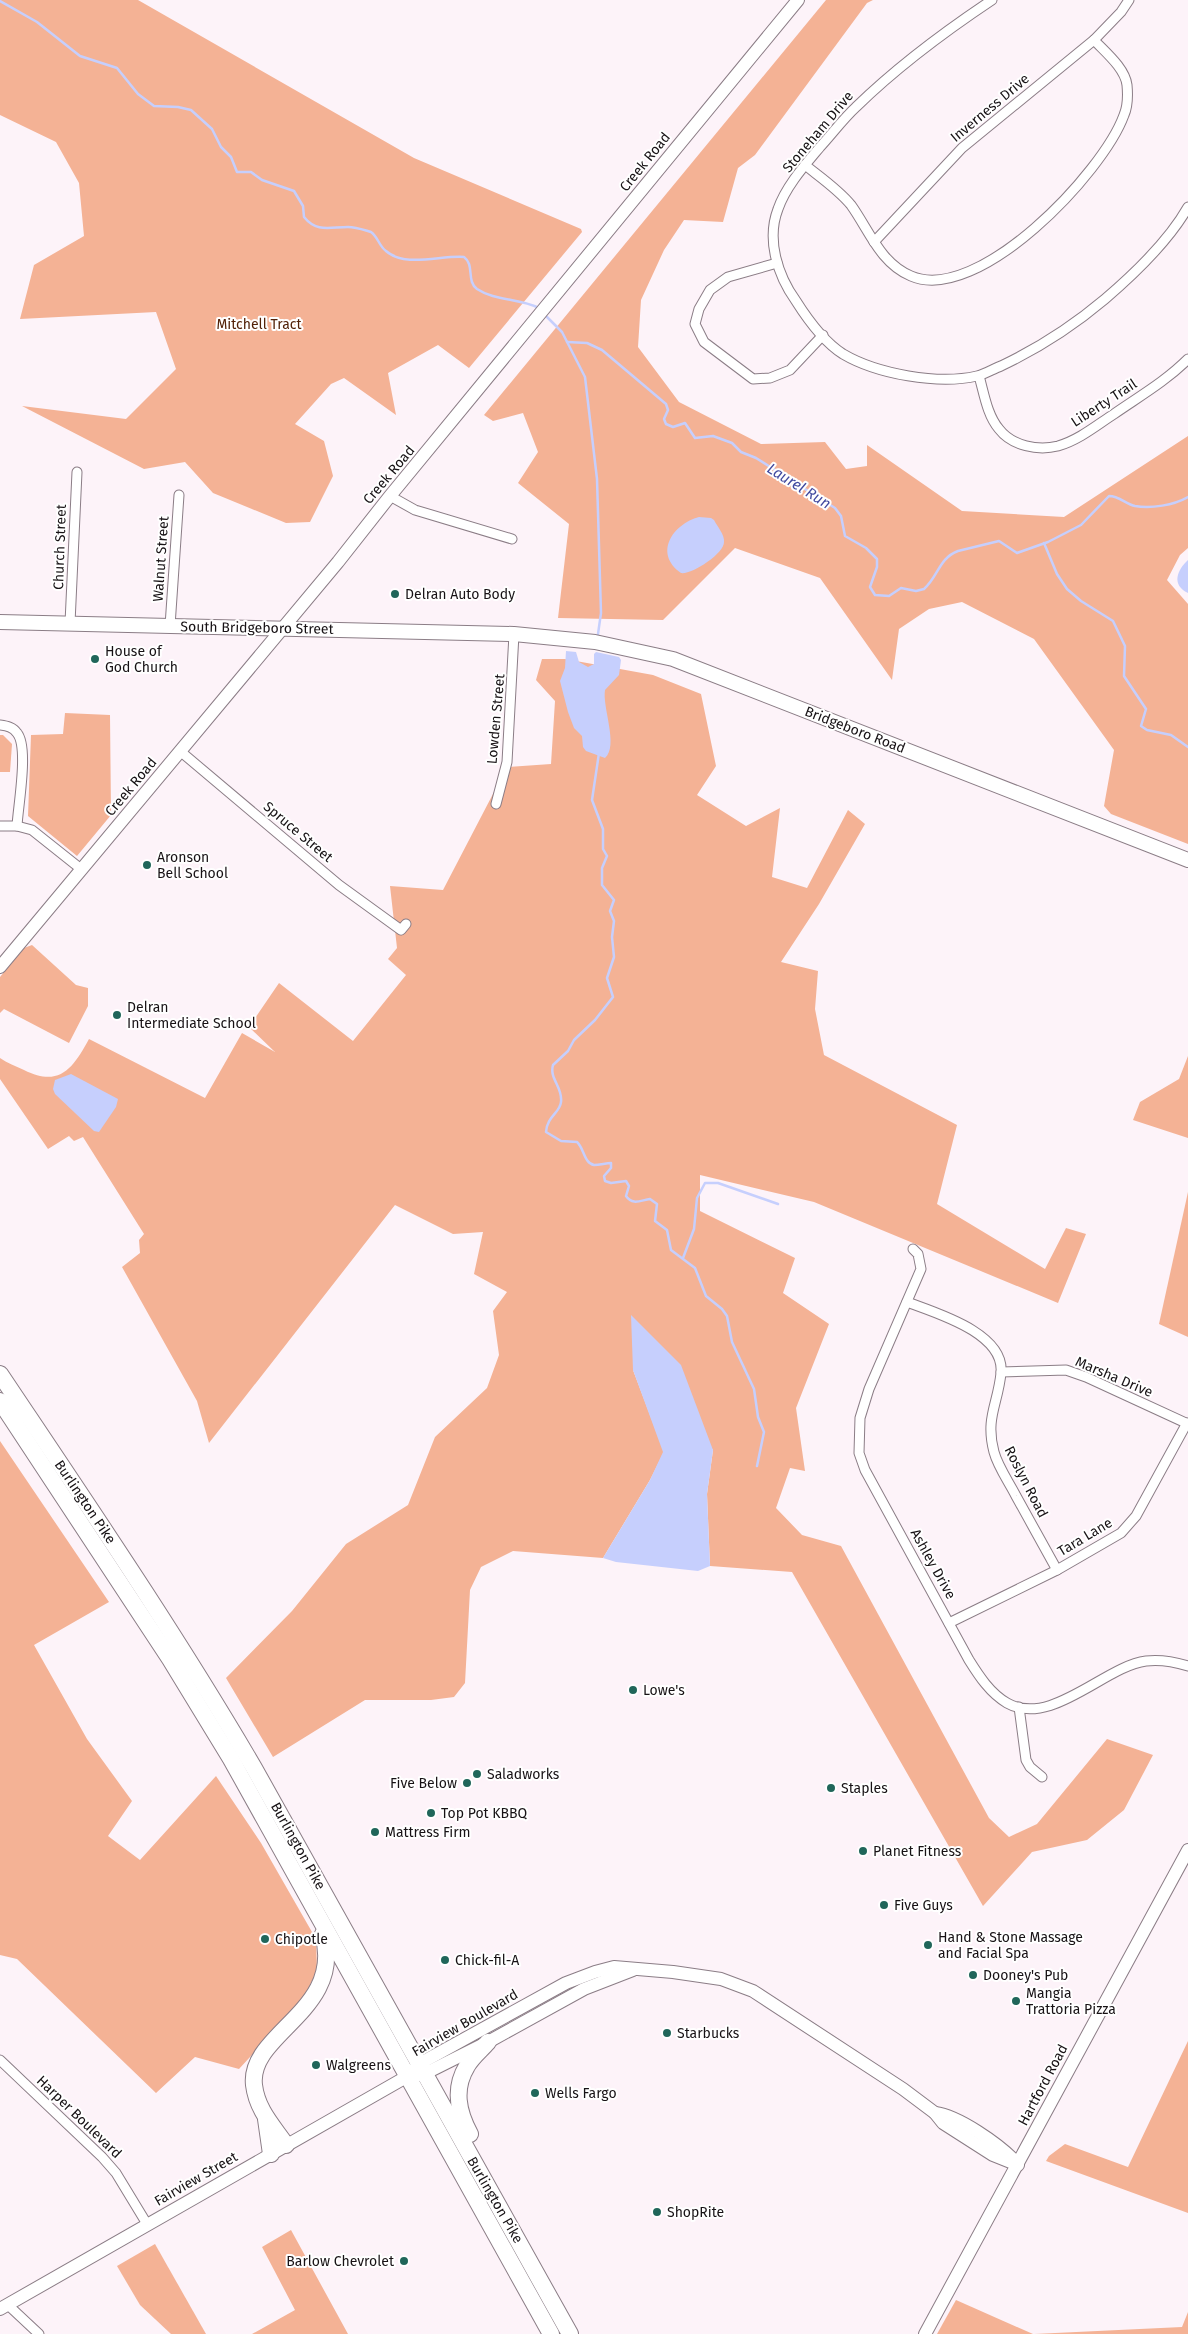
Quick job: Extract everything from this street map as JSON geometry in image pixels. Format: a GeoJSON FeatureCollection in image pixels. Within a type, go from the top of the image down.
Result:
{"type":"FeatureCollection","features":[{"type":"Feature","properties":{"kind":"highway","name":"Burlington Pike"},"geometry":{"type":"LineString","coordinates":[[0,1374],[139,1582],[210,1693],[254,1768],[417,2071],[551,2334]]}},
{"type":"Feature","properties":{"kind":"highway","name":"Burlington Pike"},"geometry":{"type":"LineString","coordinates":[[0,1401],[174,1666],[231,1759],[317,1912],[482,2178],[570,2334]]}},
{"type":"Feature","properties":{"kind":"highway"},"geometry":{"type":"LineString","coordinates":[[286,2145],[266,2119],[254,2085],[257,2067],[268,2050],[318,1991],[324,1977],[327,1962],[326,1946],[317,1912]]}},
{"type":"Feature","properties":{"kind":"highway"},"geometry":{"type":"LineString","coordinates":[[482,2178],[480,2154],[460,2114],[459,2090],[467,2066],[488,2042]]}},
{"type":"Feature","properties":{"kind":"highway"},"geometry":{"type":"LineString","coordinates":[[266,2119],[271,2154]]}},
{"type":"Feature","properties":{"kind":"main road","name":"South Bridgeboro Street"},"geometry":{"type":"LineString","coordinates":[[0,622],[514,634]]}},
{"type":"Feature","properties":{"kind":"main road","name":"Bridgeboro Road"},"geometry":{"type":"LineString","coordinates":[[514,634],[595,642],[673,659],[1188,860]]}},
{"type":"Feature","properties":{"kind":"street","name":"Creek Road"},"geometry":{"type":"LineString","coordinates":[[0,967],[282,629],[798,0]]}},
{"type":"Feature","properties":{"kind":"street","name":"Stoneham Drive"},"geometry":{"type":"LineString","coordinates":[[992,0],[960,22],[877,87],[853,109],[805,165],[778,209],[773,231],[777,263],[787,289],[823,336],[843,354],[889,372],[940,380],[979,376],[1026,355],[1081,319],[1136,272],[1188,207]]}},
{"type":"Feature","properties":{"kind":"street","name":"Inverness Drive"},"geometry":{"type":"LineString","coordinates":[[874,242],[962,148],[1094,40],[1121,12],[1129,0]]}},
{"type":"Feature","properties":{"kind":"street"},"geometry":{"type":"LineString","coordinates":[[805,165],[850,203],[874,242],[895,267],[912,277],[932,281],[953,278],[972,271],[1025,236],[1052,214],[1078,185],[1112,140],[1127,106],[1127,83],[1122,73],[1094,40]]}},
{"type":"Feature","properties":{"kind":"street"},"geometry":{"type":"LineString","coordinates":[[777,263],[728,277],[710,290],[699,309],[695,324],[704,342],[753,379],[770,378],[790,370],[823,336]]}},
{"type":"Feature","properties":{"kind":"street","name":"Liberty Trail"},"geometry":{"type":"LineString","coordinates":[[979,376],[989,411],[998,428],[1009,439],[1043,448],[1059,446],[1080,437],[1172,375],[1188,359]]}},
{"type":"Feature","properties":{"kind":"street","name":"Church Street"},"geometry":{"type":"LineString","coordinates":[[70,623],[77,472]]}},
{"type":"Feature","properties":{"kind":"street","name":"Walnut Street"},"geometry":{"type":"LineString","coordinates":[[170,626],[179,495]]}},
{"type":"Feature","properties":{"kind":"street"},"geometry":{"type":"LineString","coordinates":[[390,496],[415,510],[512,538]]}},
{"type":"Feature","properties":{"kind":"street","name":"Lowden Street"},"geometry":{"type":"LineString","coordinates":[[496,804],[507,762],[514,634]]}},
{"type":"Feature","properties":{"kind":"street"},"geometry":{"type":"LineString","coordinates":[[0,725],[15,731],[21,739],[22,754],[17,826]]}},
{"type":"Feature","properties":{"kind":"street","name":"Spruce Street"},"geometry":{"type":"LineString","coordinates":[[180,751],[339,885],[403,927]]}},
{"type":"Feature","properties":{"kind":"street"},"geometry":{"type":"LineString","coordinates":[[0,826],[17,826],[32,830],[81,869]]}},
{"type":"Feature","properties":{"kind":"street","name":"Ashley Drive"},"geometry":{"type":"LineString","coordinates":[[913,1249],[918,1254],[921,1269],[866,1399],[860,1418],[859,1453],[865,1470],[969,1660],[985,1684],[1007,1703],[1019,1707]]}},
{"type":"Feature","properties":{"kind":"street"},"geometry":{"type":"LineString","coordinates":[[907,1302],[956,1321],[977,1332],[986,1340],[997,1357],[1001,1372]]}},
{"type":"Feature","properties":{"kind":"street","name":"Marsha Drive"},"geometry":{"type":"LineString","coordinates":[[1001,1372],[1066,1370],[1086,1377],[1187,1424]]}},
{"type":"Feature","properties":{"kind":"street","name":"Roslyn Road"},"geometry":{"type":"LineString","coordinates":[[1001,1372],[990,1420],[994,1454],[1057,1570]]}},
{"type":"Feature","properties":{"kind":"street","name":"Tara Lane"},"geometry":{"type":"LineString","coordinates":[[949,1623],[1057,1570],[1121,1534],[1136,1516],[1187,1424]]}},
{"type":"Feature","properties":{"kind":"street"},"geometry":{"type":"LineString","coordinates":[[1042,1777],[1030,1767],[1026,1760],[1019,1707],[1034,1709],[1050,1704],[1086,1689],[1129,1666],[1146,1660],[1171,1661],[1188,1666]]}},
{"type":"Feature","properties":{"kind":"street","name":"Hartford Road"},"geometry":{"type":"LineString","coordinates":[[925,2334],[1188,1850]]}},
{"type":"Feature","properties":{"kind":"street","name":"Fairview Boulevard"},"geometry":{"type":"LineString","coordinates":[[417,2071],[566,1983],[614,1967],[673,1972],[721,1979],[753,1991],[903,2089],[935,2113],[947,2114],[1003,2149],[1018,2165]]}},
{"type":"Feature","properties":{"kind":"street","name":"Fairview Boulevard"},"geometry":{"type":"LineString","coordinates":[[417,2071],[488,2042],[584,1989],[633,1969]]}},
{"type":"Feature","properties":{"kind":"street","name":"Harper Boulevard"},"geometry":{"type":"LineString","coordinates":[[0,2060],[102,2157],[116,2173],[147,2224]]}},
{"type":"Feature","properties":{"kind":"street","name":"Fairview Street"},"geometry":{"type":"LineString","coordinates":[[4,2307],[417,2071]]}},
{"type":"Feature","properties":{"kind":"street"},"geometry":{"type":"LineString","coordinates":[[4,2307],[39,2334]]}},
{"type":"Feature","properties":{"kind":"green space","name":"Mitchell Tract"},"geometry":{"type":"Polygon","coordinates":[[[0,0],[138,0],[414,158],[581,229],[582,232],[469,368],[438,345],[388,373],[396,415],[344,378],[331,384],[295,424],[324,441],[333,476],[310,522],[286,523],[213,493],[185,462],[144,469],[22,406],[126,419],[176,369],[156,312],[20,319],[34,265],[84,236],[79,183],[56,142],[0,115],[0,0]]]}},
{"type":"Feature","properties":{"kind":"green space"},"geometry":{"type":"Polygon","coordinates":[[[826,0],[873,0],[867,3],[755,155],[738,168],[723,222],[684,220],[664,250],[641,300],[638,347],[679,402],[761,444],[825,442],[846,469],[867,466],[867,445],[962,511],[1064,517],[1188,436],[1188,548],[1180,555],[1167,580],[1188,604],[1188,844],[1111,814],[1104,806],[1114,750],[1034,639],[962,602],[929,609],[899,629],[892,680],[820,578],[735,548],[663,620],[558,618],[569,524],[518,483],[538,452],[523,413],[493,421],[484,415],[826,0]]]}},
{"type":"Feature","properties":{"kind":"green space"},"geometry":{"type":"Polygon","coordinates":[[[542,659],[565,659],[653,675],[701,694],[716,766],[697,795],[746,826],[780,808],[772,877],[807,888],[848,810],[865,824],[819,904],[781,962],[818,971],[815,1009],[824,1055],[957,1125],[937,1204],[1045,1269],[1066,1228],[1086,1234],[1058,1303],[814,1202],[700,1175],[700,1211],[795,1258],[783,1293],[829,1324],[796,1408],[805,1471],[790,1468],[776,1508],[802,1535],[841,1546],[989,1818],[1009,1837],[1037,1824],[1107,1739],[1153,1755],[1124,1810],[1087,1840],[1032,1852],[983,1906],[792,1572],[710,1566],[707,1494],[713,1450],[633,1370],[664,1452],[650,1480],[603,1558],[513,1551],[481,1567],[470,1590],[465,1683],[454,1697],[431,1700],[365,1700],[273,1757],[226,1678],[292,1611],[346,1544],[408,1505],[435,1437],[487,1388],[499,1355],[493,1311],[507,1292],[474,1274],[483,1232],[453,1234],[395,1205],[209,1443],[197,1401],[122,1267],[140,1253],[139,1240],[144,1234],[83,1137],[74,1141],[69,1136],[48,1149],[0,1079],[0,1058],[36,1075],[56,1076],[71,1066],[89,1039],[205,1098],[242,1033],[275,1052],[249,1027],[279,983],[353,1041],[406,975],[388,959],[397,948],[390,886],[443,890],[507,767],[551,764],[555,701],[536,680],[542,659]]]}},
{"type":"Feature","properties":{"kind":"green space"},"geometry":{"type":"Polygon","coordinates":[[[65,713],[110,715],[111,815],[77,856],[28,816],[31,735],[63,734],[65,713]]]}},
{"type":"Feature","properties":{"kind":"green space"},"geometry":{"type":"Polygon","coordinates":[[[0,735],[3,735],[12,744],[10,772],[0,772],[0,735]]]}},
{"type":"Feature","properties":{"kind":"green space"},"geometry":{"type":"Polygon","coordinates":[[[32,945],[76,985],[88,988],[88,1006],[69,1043],[4,1009],[0,1013],[0,977],[24,948],[32,945]]]}},
{"type":"Feature","properties":{"kind":"green space"},"geometry":{"type":"Polygon","coordinates":[[[1188,1056],[1188,1138],[1133,1120],[1140,1102],[1179,1079],[1188,1056]]]}},
{"type":"Feature","properties":{"kind":"green space"},"geometry":{"type":"Polygon","coordinates":[[[1188,1192],[1188,1337],[1159,1324],[1188,1192]]]}},
{"type":"Feature","properties":{"kind":"green space"},"geometry":{"type":"Polygon","coordinates":[[[0,1441],[109,1602],[34,1645],[87,1739],[132,1801],[108,1836],[140,1860],[216,1776],[261,1843],[316,1939],[317,1970],[304,1998],[239,2069],[195,2057],[156,2093],[17,1959],[0,1955],[0,1441]]]}},
{"type":"Feature","properties":{"kind":"green space"},"geometry":{"type":"Polygon","coordinates":[[[1188,2041],[1188,2213],[1046,2161],[1049,2156],[1065,2144],[1128,2167],[1188,2041]]]}},
{"type":"Feature","properties":{"kind":"green space"},"geometry":{"type":"Polygon","coordinates":[[[291,2230],[348,2334],[252,2334],[295,2310],[262,2247],[291,2230]]]}},
{"type":"Feature","properties":{"kind":"green space"},"geometry":{"type":"Polygon","coordinates":[[[155,2244],[206,2334],[171,2334],[140,2305],[117,2266],[155,2244]]]}},
{"type":"Feature","properties":{"kind":"green space"},"geometry":{"type":"Polygon","coordinates":[[[956,2300],[1033,2334],[937,2334],[956,2300]]]}},
{"type":"Feature","properties":{"kind":"green space"},"geometry":{"type":"Polygon","coordinates":[[[1188,2312],[1188,2334],[1034,2334],[1182,2327],[1188,2312]]]}},
{"type":"Feature","properties":{"kind":"water"},"geometry":{"type":"Polygon","coordinates":[[[699,517],[714,520],[723,536],[723,547],[706,563],[692,571],[681,573],[668,557],[670,540],[681,526],[699,517]]]}},
{"type":"Feature","properties":{"kind":"water"},"geometry":{"type":"Polygon","coordinates":[[[1188,560],[1188,593],[1179,586],[1178,577],[1181,568],[1188,560]]]}},
{"type":"Feature","properties":{"kind":"water"},"geometry":{"type":"Polygon","coordinates":[[[566,651],[576,652],[579,662],[588,667],[594,664],[594,654],[596,652],[619,657],[621,660],[619,675],[605,690],[610,745],[609,752],[605,758],[586,751],[583,747],[582,736],[574,728],[568,712],[560,681],[565,668],[566,651]]]}},
{"type":"Feature","properties":{"kind":"water"},"geometry":{"type":"Polygon","coordinates":[[[71,1074],[118,1099],[116,1107],[99,1132],[94,1131],[55,1094],[53,1089],[55,1080],[71,1074]]]}},
{"type":"Feature","properties":{"kind":"water"},"geometry":{"type":"Polygon","coordinates":[[[631,1315],[681,1365],[713,1450],[707,1494],[710,1566],[698,1571],[616,1562],[603,1558],[650,1480],[663,1452],[633,1370],[631,1315]]]}},
{"type":"Feature","properties":{"kind":"waterway","name":"Laurel Run"},"geometry":{"type":"LineString","coordinates":[[0,1],[37,22],[80,56],[117,68],[138,94],[154,106],[178,107],[191,110],[212,129],[221,147],[231,157],[237,172],[251,172],[262,180],[294,191],[303,206],[304,217],[314,225],[324,228],[351,227],[371,232],[386,251],[403,259],[423,260],[464,257],[469,264],[472,282],[477,289],[492,296],[524,302],[539,308]]}},
{"type":"Feature","properties":{"kind":"waterway"},"geometry":{"type":"LineString","coordinates":[[547,317],[562,332],[585,377],[597,479],[601,613],[598,634]]}},
{"type":"Feature","properties":{"kind":"waterway","name":"Laurel Run"},"geometry":{"type":"LineString","coordinates":[[567,342],[587,343],[602,350],[666,404],[668,410],[664,419],[666,424],[673,427],[685,423],[695,438],[713,436],[732,443],[741,452],[756,458],[835,508],[841,516],[845,536],[866,548],[877,559],[877,567],[870,587],[875,595],[889,596],[901,588],[916,591],[924,589],[947,558],[958,551],[999,541],[1017,553],[1048,542],[1081,525],[1109,496],[1116,497],[1135,506],[1148,507],[1169,504],[1188,497]]}},
{"type":"Feature","properties":{"kind":"waterway"},"geometry":{"type":"LineString","coordinates":[[1044,543],[1057,574],[1067,589],[1081,601],[1113,621],[1125,646],[1124,676],[1146,709],[1141,726],[1147,730],[1171,735],[1188,747]]}},
{"type":"Feature","properties":{"kind":"waterway"},"geometry":{"type":"LineString","coordinates":[[599,753],[592,800],[603,829],[603,849],[607,856],[602,868],[602,885],[614,900],[610,911],[614,921],[612,937],[614,957],[607,978],[613,997],[595,1020],[574,1040],[568,1051],[553,1065],[553,1075],[560,1092],[561,1102],[551,1118],[546,1132],[561,1141],[577,1142],[591,1164],[611,1163],[611,1168],[604,1176],[605,1181],[611,1183],[626,1181],[629,1186],[626,1196],[631,1201],[637,1202],[650,1199],[657,1204],[655,1221],[667,1230],[671,1250],[695,1268],[706,1296],[722,1309],[727,1316],[732,1342],[754,1389],[758,1417],[764,1432],[757,1466]]}},
{"type":"Feature","properties":{"kind":"waterway"},"geometry":{"type":"LineString","coordinates":[[683,1258],[694,1229],[697,1198],[705,1183],[718,1183],[778,1204]]}},
{"type":"Feature","properties":{"kind":"place","name":"Delran Auto Body"},"geometry":{"type":"Point","coordinates":[395,594]}},
{"type":"Feature","properties":{"kind":"place","name":"House of God Church"},"geometry":{"type":"Point","coordinates":[95,659]}},
{"type":"Feature","properties":{"kind":"place","name":"Aronson Bell School"},"geometry":{"type":"Point","coordinates":[147,865]}},
{"type":"Feature","properties":{"kind":"place","name":"Delran Intermediate School"},"geometry":{"type":"Point","coordinates":[117,1015]}},
{"type":"Feature","properties":{"kind":"place","name":"Lowe's"},"geometry":{"type":"Point","coordinates":[633,1690]}},
{"type":"Feature","properties":{"kind":"place","name":"Saladworks"},"geometry":{"type":"Point","coordinates":[477,1774]}},
{"type":"Feature","properties":{"kind":"place","name":"Five Below"},"geometry":{"type":"Point","coordinates":[467,1783]}},
{"type":"Feature","properties":{"kind":"place","name":"Staples"},"geometry":{"type":"Point","coordinates":[831,1788]}},
{"type":"Feature","properties":{"kind":"place","name":"Top Pot KBBQ"},"geometry":{"type":"Point","coordinates":[431,1813]}},
{"type":"Feature","properties":{"kind":"place","name":"Mattress Firm"},"geometry":{"type":"Point","coordinates":[375,1832]}},
{"type":"Feature","properties":{"kind":"place","name":"Planet Fitness"},"geometry":{"type":"Point","coordinates":[863,1851]}},
{"type":"Feature","properties":{"kind":"place","name":"Five Guys"},"geometry":{"type":"Point","coordinates":[884,1905]}},
{"type":"Feature","properties":{"kind":"place","name":"Chipotle"},"geometry":{"type":"Point","coordinates":[265,1939]}},
{"type":"Feature","properties":{"kind":"place","name":"Hand & Stone Massage and Facial Spa"},"geometry":{"type":"Point","coordinates":[928,1945]}},
{"type":"Feature","properties":{"kind":"place","name":"Chick-fil-A"},"geometry":{"type":"Point","coordinates":[445,1960]}},
{"type":"Feature","properties":{"kind":"place","name":"Dooney's Pub"},"geometry":{"type":"Point","coordinates":[973,1975]}},
{"type":"Feature","properties":{"kind":"place","name":"Mangia Trattoria Pizza"},"geometry":{"type":"Point","coordinates":[1016,2001]}},
{"type":"Feature","properties":{"kind":"place","name":"Starbucks"},"geometry":{"type":"Point","coordinates":[667,2033]}},
{"type":"Feature","properties":{"kind":"place","name":"Walgreens"},"geometry":{"type":"Point","coordinates":[316,2065]}},
{"type":"Feature","properties":{"kind":"place","name":"Wells Fargo"},"geometry":{"type":"Point","coordinates":[535,2093]}},
{"type":"Feature","properties":{"kind":"place","name":"ShopRite"},"geometry":{"type":"Point","coordinates":[657,2212]}},
{"type":"Feature","properties":{"kind":"place","name":"Barlow Chevrolet"},"geometry":{"type":"Point","coordinates":[404,2261]}}]}
